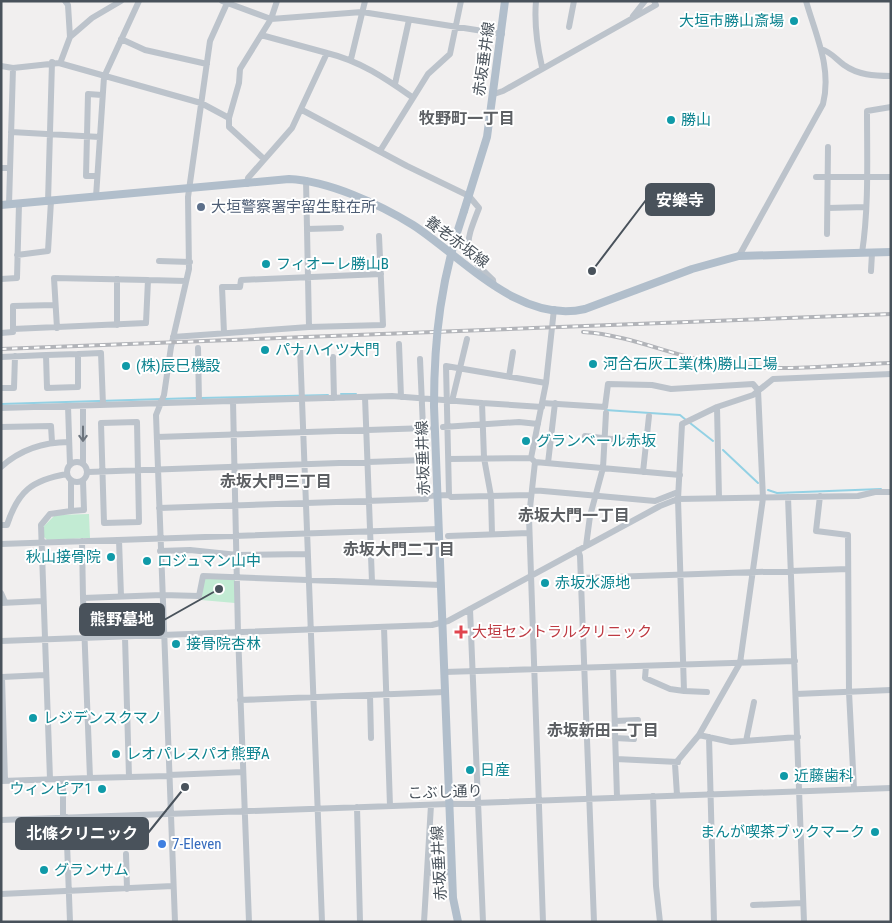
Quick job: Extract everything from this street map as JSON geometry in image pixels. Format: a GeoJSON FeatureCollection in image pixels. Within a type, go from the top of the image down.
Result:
{"type":"FeatureCollection","features":[{"type":"Feature","properties":{"kind":"main road","name":"赤坂垂井線"},"geometry":{"type":"LineString","coordinates":[[458,922],[453,898],[449,804],[434,406],[434,356],[439,308],[449,261],[486,137],[494,94],[505,1]]}},
{"type":"Feature","properties":{"kind":"main road","name":"養老赤坂線"},"geometry":{"type":"LineString","coordinates":[[5,205],[290,179],[320,182],[400,218],[436,241],[472,272],[494,286],[528,303],[554,309],[575,311],[692,269],[739,256],[891,252]]}},
{"type":"Feature","properties":{"kind":"street"},"geometry":{"type":"LineString","coordinates":[[61,61],[70,37],[68,5],[65,1]]}},
{"type":"Feature","properties":{"kind":"street"},"geometry":{"type":"LineString","coordinates":[[70,37],[92,18],[121,1]]}},
{"type":"Feature","properties":{"kind":"street"},"geometry":{"type":"LineString","coordinates":[[96,197],[104,77],[139,1]]}},
{"type":"Feature","properties":{"kind":"street"},"geometry":{"type":"LineString","coordinates":[[264,159],[229,127],[229,118],[239,83],[240,68],[271,19],[277,1]]}},
{"type":"Feature","properties":{"kind":"street"},"geometry":{"type":"LineString","coordinates":[[351,59],[365,1]]}},
{"type":"Feature","properties":{"kind":"street"},"geometry":{"type":"LineString","coordinates":[[380,151],[428,74],[450,54],[461,1]]}},
{"type":"Feature","properties":{"kind":"street"},"geometry":{"type":"LineString","coordinates":[[536,1],[534,18],[536,42],[542,67]]}},
{"type":"Feature","properties":{"kind":"street"},"geometry":{"type":"LineString","coordinates":[[569,27],[574,1]]}},
{"type":"Feature","properties":{"kind":"street"},"geometry":{"type":"LineString","coordinates":[[630,20],[645,1]]}},
{"type":"Feature","properties":{"kind":"street"},"geometry":{"type":"LineString","coordinates":[[494,94],[503,91],[542,67],[656,5],[654,1]]}},
{"type":"Feature","properties":{"kind":"street"},"geometry":{"type":"LineString","coordinates":[[739,256],[823,104],[827,87],[826,70],[806,1]]}},
{"type":"Feature","properties":{"kind":"street"},"geometry":{"type":"LineString","coordinates":[[175,922],[156,414],[162,400],[173,337],[190,262],[187,212],[189,188],[213,32],[225,2],[271,19],[362,12],[502,34]]}},
{"type":"Feature","properties":{"kind":"street"},"geometry":{"type":"LineString","coordinates":[[395,84],[409,20]]}},
{"type":"Feature","properties":{"kind":"street"},"geometry":{"type":"LineString","coordinates":[[261,35],[351,59],[395,84],[412,97]]}},
{"type":"Feature","properties":{"kind":"street"},"geometry":{"type":"LineString","coordinates":[[121,39],[145,50],[207,64]]}},
{"type":"Feature","properties":{"kind":"street"},"geometry":{"type":"LineString","coordinates":[[821,49],[828,51],[853,70],[870,76],[891,76]]}},
{"type":"Feature","properties":{"kind":"street"},"geometry":{"type":"LineString","coordinates":[[247,184],[248,178],[292,128],[327,53]]}},
{"type":"Feature","properties":{"kind":"street"},"geometry":{"type":"LineString","coordinates":[[1,66],[30,68],[52,62],[201,103],[229,118]]}},
{"type":"Feature","properties":{"kind":"street"},"geometry":{"type":"LineString","coordinates":[[18,255],[48,251],[52,62]]}},
{"type":"Feature","properties":{"kind":"street"},"geometry":{"type":"LineString","coordinates":[[5,205],[10,168],[13,68]]}},
{"type":"Feature","properties":{"kind":"street"},"geometry":{"type":"LineString","coordinates":[[96,176],[86,176],[88,94],[102,95]]}},
{"type":"Feature","properties":{"kind":"street"},"geometry":{"type":"LineString","coordinates":[[862,253],[866,207],[867,112],[891,108]]}},
{"type":"Feature","properties":{"kind":"street"},"geometry":{"type":"LineString","coordinates":[[302,110],[469,196],[480,208],[468,236],[468,250],[477,265],[493,280],[494,286]]}},
{"type":"Feature","properties":{"kind":"street"},"geometry":{"type":"LineString","coordinates":[[11,132],[100,137]]}},
{"type":"Feature","properties":{"kind":"street"},"geometry":{"type":"LineString","coordinates":[[827,234],[828,147]]}},
{"type":"Feature","properties":{"kind":"street"},"geometry":{"type":"LineString","coordinates":[[1,168],[10,168]]}},
{"type":"Feature","properties":{"kind":"street"},"geometry":{"type":"LineString","coordinates":[[816,177],[891,177]]}},
{"type":"Feature","properties":{"kind":"street"},"geometry":{"type":"LineString","coordinates":[[306,180],[309,327]]}},
{"type":"Feature","properties":{"kind":"street"},"geometry":{"type":"LineString","coordinates":[[1,279],[17,278],[19,204]]}},
{"type":"Feature","properties":{"kind":"street"},"geometry":{"type":"LineString","coordinates":[[828,208],[866,207]]}},
{"type":"Feature","properties":{"kind":"street"},"geometry":{"type":"LineString","coordinates":[[307,229],[341,228]]}},
{"type":"Feature","properties":{"kind":"street"},"geometry":{"type":"LineString","coordinates":[[173,337],[309,327],[383,325],[379,236]]}},
{"type":"Feature","properties":{"kind":"street"},"geometry":{"type":"LineString","coordinates":[[871,271],[872,253]]}},
{"type":"Feature","properties":{"kind":"street"},"geometry":{"type":"LineString","coordinates":[[159,261],[190,262]]}},
{"type":"Feature","properties":{"kind":"street"},"geometry":{"type":"LineString","coordinates":[[224,333],[222,287],[240,287],[241,280],[381,274]]}},
{"type":"Feature","properties":{"kind":"street"},"geometry":{"type":"LineString","coordinates":[[57,328],[54,278],[186,282]]}},
{"type":"Feature","properties":{"kind":"street"},"geometry":{"type":"LineString","coordinates":[[117,279],[117,325]]}},
{"type":"Feature","properties":{"kind":"street"},"geometry":{"type":"LineString","coordinates":[[13,329],[146,323],[148,280]]}},
{"type":"Feature","properties":{"kind":"street"},"geometry":{"type":"LineString","coordinates":[[1,333],[13,332],[13,306],[55,305]]}},
{"type":"Feature","properties":{"kind":"street"},"geometry":{"type":"LineString","coordinates":[[543,922],[529,533],[533,460],[546,383],[554,309]]}},
{"type":"Feature","properties":{"kind":"street"},"geometry":{"type":"LineString","coordinates":[[449,495],[445,427],[450,399],[467,339]]}},
{"type":"Feature","properties":{"kind":"street"},"geometry":{"type":"LineString","coordinates":[[399,344],[401,395]]}},
{"type":"Feature","properties":{"kind":"street"},"geometry":{"type":"LineString","coordinates":[[198,348],[199,399]]}},
{"type":"Feature","properties":{"kind":"street"},"geometry":{"type":"LineString","coordinates":[[300,348],[322,922]]}},
{"type":"Feature","properties":{"kind":"street"},"geometry":{"type":"LineString","coordinates":[[509,377],[513,352]]}},
{"type":"Feature","properties":{"kind":"street"},"geometry":{"type":"LineString","coordinates":[[1,357],[101,353],[103,402]]}},
{"type":"Feature","properties":{"kind":"street"},"geometry":{"type":"LineString","coordinates":[[46,355],[47,388],[78,387],[78,354]]}},
{"type":"Feature","properties":{"kind":"street"},"geometry":{"type":"LineString","coordinates":[[1,388],[14,388],[15,356]]}},
{"type":"Feature","properties":{"kind":"street"},"geometry":{"type":"LineString","coordinates":[[333,357],[334,398]]}},
{"type":"Feature","properties":{"kind":"street"},"geometry":{"type":"LineString","coordinates":[[420,359],[425,428],[426,496]]}},
{"type":"Feature","properties":{"kind":"street"},"geometry":{"type":"LineString","coordinates":[[450,399],[446,366],[546,383]]}},
{"type":"Feature","properties":{"kind":"street"},"geometry":{"type":"LineString","coordinates":[[684,691],[678,496],[682,424],[717,407],[753,394],[773,379],[891,374]]}},
{"type":"Feature","properties":{"kind":"street"},"geometry":{"type":"LineString","coordinates":[[1,408],[83,406],[103,402],[162,400],[199,399],[233,401],[302,396],[334,398],[401,395],[482,403],[606,407],[608,384],[652,385],[671,389],[753,384],[758,390],[763,498],[740,662],[699,735],[675,764],[677,796]]}},
{"type":"Feature","properties":{"kind":"street"},"geometry":{"type":"LineString","coordinates":[[366,397],[372,582]]}},
{"type":"Feature","properties":{"kind":"street"},"geometry":{"type":"LineString","coordinates":[[233,401],[238,536],[240,700],[249,922]]}},
{"type":"Feature","properties":{"kind":"street"},"geometry":{"type":"LineString","coordinates":[[482,403],[484,458],[491,496],[492,534]]}},
{"type":"Feature","properties":{"kind":"street"},"geometry":{"type":"LineString","coordinates":[[548,463],[555,405]]}},
{"type":"Feature","properties":{"kind":"street"},"geometry":{"type":"LineString","coordinates":[[68,406],[69,477],[72,511]]}},
{"type":"Feature","properties":{"kind":"street"},"geometry":{"type":"LineString","coordinates":[[83,406],[83,463],[88,472]]}},
{"type":"Feature","properties":{"kind":"street"},"geometry":{"type":"LineString","coordinates":[[717,407],[719,498]]}},
{"type":"Feature","properties":{"kind":"street"},"geometry":{"type":"LineString","coordinates":[[586,546],[590,516],[603,468],[606,413]]}},
{"type":"Feature","properties":{"kind":"street"},"geometry":{"type":"LineString","coordinates":[[644,472],[649,416]]}},
{"type":"Feature","properties":{"kind":"street"},"geometry":{"type":"LineString","coordinates":[[137,422],[139,470],[139,522],[104,523],[101,423],[137,422]]}},
{"type":"Feature","properties":{"kind":"street"},"geometry":{"type":"LineString","coordinates":[[445,427],[483,426],[519,422],[538,424]]}},
{"type":"Feature","properties":{"kind":"street"},"geometry":{"type":"LineString","coordinates":[[1,427],[51,426],[52,442]]}},
{"type":"Feature","properties":{"kind":"street"},"geometry":{"type":"LineString","coordinates":[[157,437],[425,428]]}},
{"type":"Feature","properties":{"kind":"street"},"geometry":{"type":"LineString","coordinates":[[585,436],[646,443]]}},
{"type":"Feature","properties":{"kind":"street"},"geometry":{"type":"LineString","coordinates":[[1,467],[28,449],[52,442],[69,442]]}},
{"type":"Feature","properties":{"kind":"street"},"geometry":{"type":"LineString","coordinates":[[448,459],[533,460],[680,475]]}},
{"type":"Feature","properties":{"kind":"street"},"geometry":{"type":"LineString","coordinates":[[88,472],[425,460]]}},
{"type":"Feature","properties":{"kind":"street"},"geometry":{"type":"LineString","coordinates":[[70,465],[76,462],[83,463]]}},
{"type":"Feature","properties":{"kind":"street"},"geometry":{"type":"LineString","coordinates":[[50,779],[41,525],[44,519],[56,512],[84,510],[84,481],[88,472]]}},
{"type":"Feature","properties":{"kind":"street"},"geometry":{"type":"LineString","coordinates":[[1,525],[7,525],[13,506],[22,493],[34,483],[50,477],[69,477],[77,483],[84,481]]}},
{"type":"Feature","properties":{"kind":"street"},"geometry":{"type":"LineString","coordinates":[[159,508],[426,499],[426,496],[491,496],[532,493],[655,501],[678,496],[763,498],[858,496],[875,492],[891,492]]}},
{"type":"Feature","properties":{"kind":"street"},"geometry":{"type":"LineString","coordinates":[[1,641],[384,627],[442,622],[470,609],[678,496]]}},
{"type":"Feature","properties":{"kind":"street"},"geometry":{"type":"LineString","coordinates":[[820,496],[816,531],[848,535],[849,692],[854,790]]}},
{"type":"Feature","properties":{"kind":"street"},"geometry":{"type":"LineString","coordinates":[[788,497],[804,922]]}},
{"type":"Feature","properties":{"kind":"street"},"geometry":{"type":"LineString","coordinates":[[1,544],[439,529]]}},
{"type":"Feature","properties":{"kind":"street"},"geometry":{"type":"LineString","coordinates":[[448,536],[529,533]]}},
{"type":"Feature","properties":{"kind":"street"},"geometry":{"type":"LineString","coordinates":[[119,540],[121,596]]}},
{"type":"Feature","properties":{"kind":"street"},"geometry":{"type":"LineString","coordinates":[[82,541],[83,638],[90,778]]}},
{"type":"Feature","properties":{"kind":"street"},"geometry":{"type":"LineString","coordinates":[[160,551],[190,550],[238,555],[307,554]]}},
{"type":"Feature","properties":{"kind":"street"},"geometry":{"type":"LineString","coordinates":[[578,550],[581,578],[594,922]]}},
{"type":"Feature","properties":{"kind":"street"},"geometry":{"type":"LineString","coordinates":[[581,578],[848,569]]}},
{"type":"Feature","properties":{"kind":"street"},"geometry":{"type":"LineString","coordinates":[[83,598],[162,595],[199,596],[203,576],[441,585]]}},
{"type":"Feature","properties":{"kind":"street"},"geometry":{"type":"LineString","coordinates":[[1,593],[3,603],[43,601]]}},
{"type":"Feature","properties":{"kind":"street"},"geometry":{"type":"LineString","coordinates":[[470,609],[483,922]]}},
{"type":"Feature","properties":{"kind":"street"},"geometry":{"type":"LineString","coordinates":[[384,627],[390,806]]}},
{"type":"Feature","properties":{"kind":"street"},"geometry":{"type":"LineString","coordinates":[[125,637],[128,777]]}},
{"type":"Feature","properties":{"kind":"street"},"geometry":{"type":"LineString","coordinates":[[444,672],[795,660]]}},
{"type":"Feature","properties":{"kind":"street"},"geometry":{"type":"LineString","coordinates":[[646,666],[644,678],[670,690],[707,692]]}},
{"type":"Feature","properties":{"kind":"street"},"geometry":{"type":"LineString","coordinates":[[613,667],[618,797]]}},
{"type":"Feature","properties":{"kind":"street"},"geometry":{"type":"LineString","coordinates":[[45,675],[2,677],[3,781],[243,772]]}},
{"type":"Feature","properties":{"kind":"street"},"geometry":{"type":"LineString","coordinates":[[796,694],[891,690]]}},
{"type":"Feature","properties":{"kind":"street"},"geometry":{"type":"LineString","coordinates":[[240,700],[445,692]]}},
{"type":"Feature","properties":{"kind":"street"},"geometry":{"type":"LineString","coordinates":[[370,695],[371,738]]}},
{"type":"Feature","properties":{"kind":"street"},"geometry":{"type":"LineString","coordinates":[[746,741],[754,702]]}},
{"type":"Feature","properties":{"kind":"street"},"geometry":{"type":"LineString","coordinates":[[614,721],[638,720]]}},
{"type":"Feature","properties":{"kind":"street"},"geometry":{"type":"LineString","coordinates":[[699,735],[731,742],[798,737]]}},
{"type":"Feature","properties":{"kind":"street"},"geometry":{"type":"LineString","coordinates":[[709,737],[714,922]]}},
{"type":"Feature","properties":{"kind":"street"},"geometry":{"type":"LineString","coordinates":[[615,738],[634,739]]}},
{"type":"Feature","properties":{"kind":"street"},"geometry":{"type":"LineString","coordinates":[[616,758],[678,762]]}},
{"type":"Feature","properties":{"kind":"street"},"geometry":{"type":"LineString","coordinates":[[63,779],[70,922]]}},
{"type":"Feature","properties":{"kind":"street","name":"こぶし通り"},"geometry":{"type":"LineString","coordinates":[[1,820],[891,788]]}},
{"type":"Feature","properties":{"kind":"street"},"geometry":{"type":"LineString","coordinates":[[653,796],[656,886],[660,922]]}},
{"type":"Feature","properties":{"kind":"street"},"geometry":{"type":"LineString","coordinates":[[424,922],[432,805]]}},
{"type":"Feature","properties":{"kind":"street"},"geometry":{"type":"LineString","coordinates":[[357,808],[360,922]]}},
{"type":"Feature","properties":{"kind":"street"},"geometry":{"type":"LineString","coordinates":[[126,854],[127,888]]}},
{"type":"Feature","properties":{"kind":"street"},"geometry":{"type":"LineString","coordinates":[[427,873],[452,872]]}},
{"type":"Feature","properties":{"kind":"street"},"geometry":{"type":"LineString","coordinates":[[1,894],[173,886]]}},
{"type":"Feature","properties":{"kind":"street"},"geometry":{"type":"LineString","coordinates":[[753,905],[803,904]]}},
{"type":"Feature","properties":{"kind":"green space"},"geometry":{"type":"Polygon","coordinates":[[[89,514],[90,538],[47,540],[43,536],[43,527],[55,515],[89,514]]]}},
{"type":"Feature","properties":{"kind":"green space"},"geometry":{"type":"Polygon","coordinates":[[[235,578],[235,603],[201,600],[204,579],[235,578]]]}},
{"type":"Feature","properties":{"kind":"waterway"},"geometry":{"type":"LineString","coordinates":[[341,394],[356,394]]}},
{"type":"Feature","properties":{"kind":"waterway"},"geometry":{"type":"LineString","coordinates":[[201,398],[328,395]]}},
{"type":"Feature","properties":{"kind":"waterway"},"geometry":{"type":"LineString","coordinates":[[1,404],[196,398]]}},
{"type":"Feature","properties":{"kind":"waterway"},"geometry":{"type":"LineString","coordinates":[[605,410],[680,415],[686,420]]}},
{"type":"Feature","properties":{"kind":"waterway"},"geometry":{"type":"LineString","coordinates":[[690,423],[713,441]]}},
{"type":"Feature","properties":{"kind":"waterway"},"geometry":{"type":"LineString","coordinates":[[723,450],[758,483]]}},
{"type":"Feature","properties":{"kind":"waterway"},"geometry":{"type":"LineString","coordinates":[[768,490],[777,493],[881,489]]}},
{"type":"Feature","properties":{"kind":"railway"},"geometry":{"type":"LineString","coordinates":[[1,349],[891,314]]}},
{"type":"Feature","properties":{"kind":"railway"},"geometry":{"type":"LineString","coordinates":[[583,332],[638,342],[691,358],[727,365],[788,368],[891,363]]}},
{"type":"Feature","properties":{"kind":"place","name":"大垣市勝山斎場"},"geometry":{"type":"Point","coordinates":[794,21]}},
{"type":"Feature","properties":{"kind":"place","name":"勝山"},"geometry":{"type":"Point","coordinates":[671,120]}},
{"type":"Feature","properties":{"kind":"place","name":"大垣警察署宇留生駐在所"},"geometry":{"type":"Point","coordinates":[201,207]}},
{"type":"Feature","properties":{"kind":"place","name":"フィオーレ勝山B"},"geometry":{"type":"Point","coordinates":[266,264]}},
{"type":"Feature","properties":{"kind":"place","name":"安樂寺"},"geometry":{"type":"Point","coordinates":[592,271]}},
{"type":"Feature","properties":{"kind":"place","name":"パナハイツ大門"},"geometry":{"type":"Point","coordinates":[265,350]}},
{"type":"Feature","properties":{"kind":"place","name":"河合石灰工業(株)勝山工場"},"geometry":{"type":"Point","coordinates":[593,364]}},
{"type":"Feature","properties":{"kind":"place","name":"(株)辰巳機設"},"geometry":{"type":"Point","coordinates":[126,366]}},
{"type":"Feature","properties":{"kind":"place","name":"グランベール赤坂"},"geometry":{"type":"Point","coordinates":[526,441]}},
{"type":"Feature","properties":{"kind":"place","name":"秋山接骨院"},"geometry":{"type":"Point","coordinates":[111,557]}},
{"type":"Feature","properties":{"kind":"place","name":"ロジュマン山中"},"geometry":{"type":"Point","coordinates":[147,561]}},
{"type":"Feature","properties":{"kind":"place","name":"赤坂水源地"},"geometry":{"type":"Point","coordinates":[545,583]}},
{"type":"Feature","properties":{"kind":"place","name":"熊野墓地"},"geometry":{"type":"Point","coordinates":[219,589]}},
{"type":"Feature","properties":{"kind":"place","name":"大垣セントラルクリニック"},"geometry":{"type":"Point","coordinates":[461,632]}},
{"type":"Feature","properties":{"kind":"place","name":"接骨院杏林"},"geometry":{"type":"Point","coordinates":[176,644]}},
{"type":"Feature","properties":{"kind":"place","name":"レジデンスクマノ"},"geometry":{"type":"Point","coordinates":[33,718]}},
{"type":"Feature","properties":{"kind":"place","name":"レオパレスパオ熊野A"},"geometry":{"type":"Point","coordinates":[116,754]}},
{"type":"Feature","properties":{"kind":"place","name":"日産"},"geometry":{"type":"Point","coordinates":[470,770]}},
{"type":"Feature","properties":{"kind":"place","name":"近藤歯科"},"geometry":{"type":"Point","coordinates":[784,776]}},
{"type":"Feature","properties":{"kind":"place","name":"北條クリニック"},"geometry":{"type":"Point","coordinates":[185,787]}},
{"type":"Feature","properties":{"kind":"place","name":"ウィンピア1"},"geometry":{"type":"Point","coordinates":[102,789]}},
{"type":"Feature","properties":{"kind":"place","name":"まんが喫茶ブックマーク"},"geometry":{"type":"Point","coordinates":[875,832]}},
{"type":"Feature","properties":{"kind":"place","name":"7-Eleven"},"geometry":{"type":"Point","coordinates":[162,844]}},
{"type":"Feature","properties":{"kind":"place","name":"グランサム"},"geometry":{"type":"Point","coordinates":[44,870]}},
{"type":"Feature","properties":{"kind":"district","name":"牧野町一丁目"},"geometry":{"type":"Point","coordinates":[467,118]}},
{"type":"Feature","properties":{"kind":"district","name":"赤坂大門三丁目"},"geometry":{"type":"Point","coordinates":[276,481]}},
{"type":"Feature","properties":{"kind":"district","name":"赤坂大門一丁目"},"geometry":{"type":"Point","coordinates":[574,515]}},
{"type":"Feature","properties":{"kind":"district","name":"赤坂大門二丁目"},"geometry":{"type":"Point","coordinates":[399,549]}},
{"type":"Feature","properties":{"kind":"district","name":"赤坂新田一丁目"},"geometry":{"type":"Point","coordinates":[603,730]}}]}
